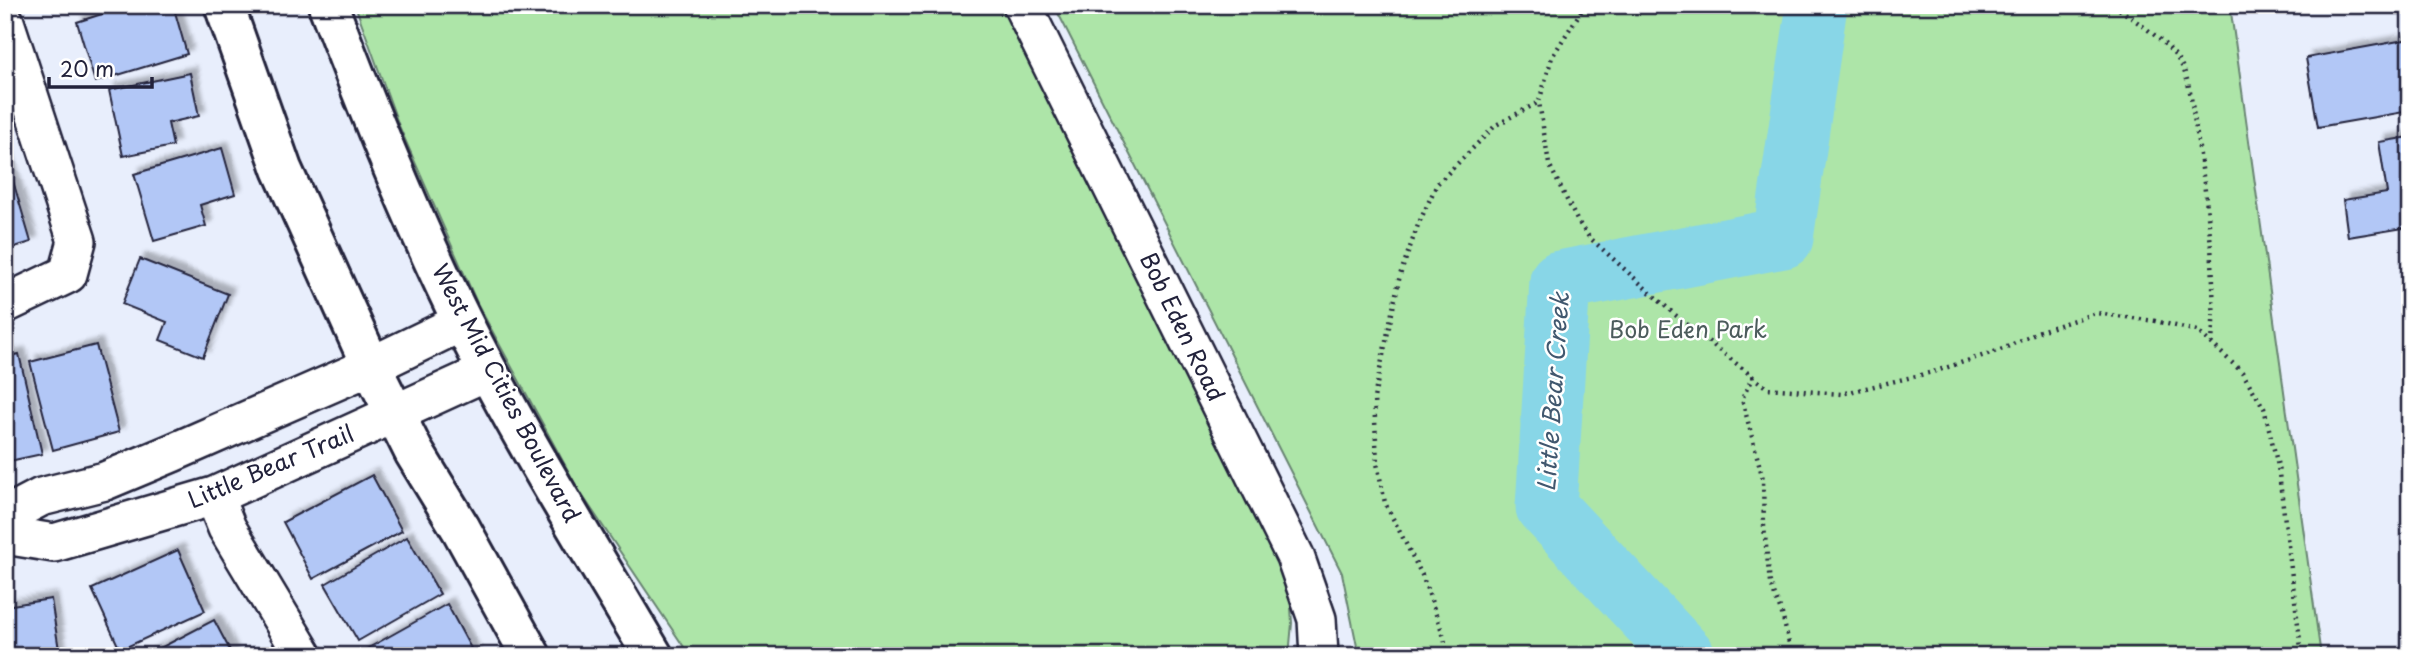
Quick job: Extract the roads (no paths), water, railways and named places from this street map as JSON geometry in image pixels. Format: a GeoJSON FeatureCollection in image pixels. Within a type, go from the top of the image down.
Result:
{"type":"FeatureCollection","features":[{"type":"Feature","properties":{"kind":"main road"},"geometry":{"type":"LineString","coordinates":[[224,5],[282,169],[371,366],[414,452],[461,529],[531,656]]}},
{"type":"Feature","properties":{"kind":"main road","name":"West Mid Cities Boulevard"},"geometry":{"type":"LineString","coordinates":[[328,5],[377,134],[463,322],[569,514],[653,656]]}},
{"type":"Feature","properties":{"kind":"street","name":"Bob Eden Road"},"geometry":{"type":"LineString","coordinates":[[1022,5],[1295,556],[1317,619],[1320,656]]}},
{"type":"Feature","properties":{"kind":"street"},"geometry":{"type":"LineString","coordinates":[[5,22],[76,241],[68,274],[5,304]]}},
{"type":"Feature","properties":{"kind":"street"},"geometry":{"type":"LineString","coordinates":[[5,516],[41,498],[105,481],[371,366],[463,322]]}},
{"type":"Feature","properties":{"kind":"street","name":"Little Bear Trail"},"geometry":{"type":"LineString","coordinates":[[5,536],[54,543],[214,496],[488,371]]}},
{"type":"Feature","properties":{"kind":"street"},"geometry":{"type":"LineString","coordinates":[[105,481],[124,524]]}},
{"type":"Feature","properties":{"kind":"street"},"geometry":{"type":"LineString","coordinates":[[214,496],[227,528],[303,656]]}},
{"type":"Feature","properties":{"kind":"waterway","name":"Little Bear Creek"},"geometry":{"type":"LineString","coordinates":[[1685,656],[1546,507],[1560,281],[1783,238],[1817,5]]}},
{"type":"Feature","properties":{"kind":"park label","name":"Bob Eden Park"},"geometry":{"type":"Point","coordinates":[1688,330]}}]}
